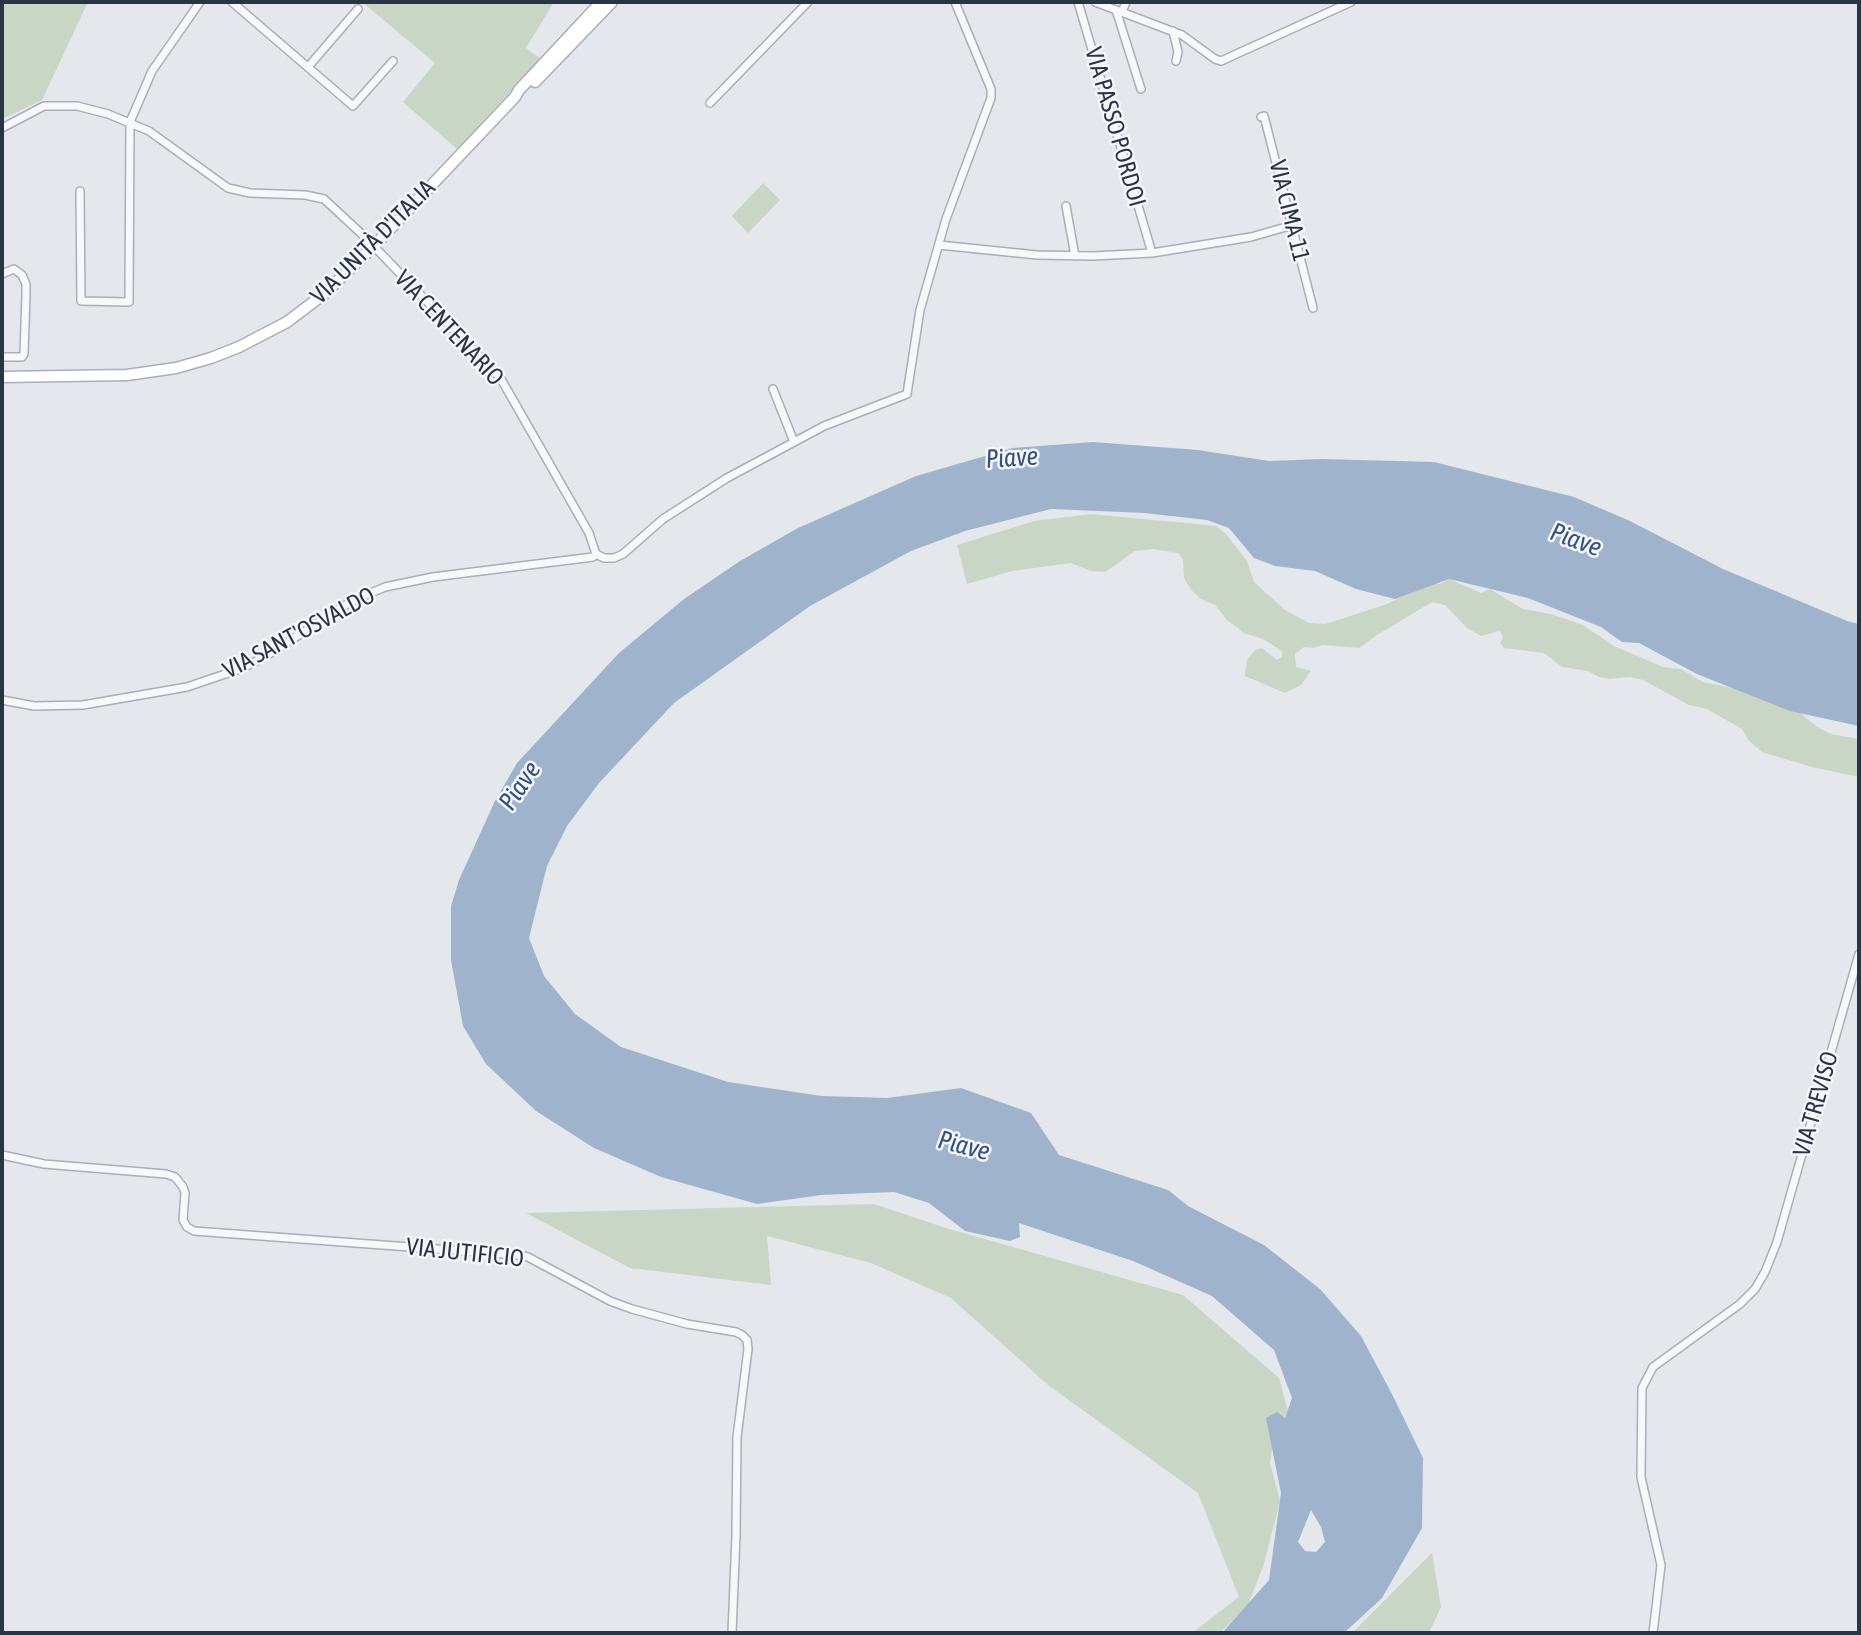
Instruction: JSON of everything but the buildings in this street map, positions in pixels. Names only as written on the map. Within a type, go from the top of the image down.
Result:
[{"type":"main road","name":"VIA UNITÀ D'ITALIA","points":[[2,377],[127,375],[176,368],[239,348],[287,322],[324,294],[373,247],[515,97],[532,84],[612,2]]},
{"type":"main road","name":"VIA UNITÀ D'ITALIA","points":[[515,97],[598,4]]},
{"type":"street","points":[[80,191],[80,302],[129,302],[130,122],[152,71],[200,2]]},
{"type":"street","points":[[232,2],[353,106],[393,61]]},
{"type":"street","points":[[710,103],[808,2]]},
{"type":"street","points":[[955,2],[991,89],[991,98],[939,245],[996,252],[1075,256],[1152,253],[1251,237],[1293,225]]},
{"type":"street","name":"VIA PASSO PORDOI","points":[[1078,2],[1152,253]]},
{"type":"street","points":[[1095,2],[1182,35],[1215,60],[1221,61],[1351,2]]},
{"type":"street","points":[[1119,11],[1126,2]]},
{"type":"street","points":[[308,67],[358,9]]},
{"type":"street","points":[[1119,11],[1141,89]]},
{"type":"street","points":[[1172,31],[1178,52],[1176,61]]},
{"type":"street","name":"VIA CENTENARIO","points":[[2,128],[38,108],[58,105],[91,109],[130,122],[164,140],[228,188],[250,193],[305,195],[324,199],[500,379],[600,556]]},
{"type":"street","name":"VIA CIMA 11","points":[[1261,117],[1264,116],[1313,308]]},
{"type":"street","points":[[1066,206],[1075,256]]},
{"type":"street","name":"VIA SANT'OSVALDO","points":[[2,700],[34,706],[83,705],[187,687],[243,668],[352,601],[385,587],[433,577],[623,554],[663,519],[727,478],[850,415],[907,394],[920,310],[939,245]]},
{"type":"street","points":[[2,274],[14,269],[22,275],[26,284],[24,354],[2,357]]},
{"type":"street","points":[[774,389],[794,442]]},
{"type":"street","name":"VIA TREVISO","points":[[1653,1633],[1661,1565],[1641,1477],[1642,1388],[1653,1367],[1740,1304],[1755,1289],[1777,1242],[1859,954]]},
{"type":"street","name":"VIA JUTIFICIO","points":[[2,1155],[44,1164],[175,1177],[185,1193],[183,1220],[187,1227],[194,1231],[528,1257],[610,1301],[687,1324],[742,1335],[747,1340],[748,1349],[737,1437],[732,1633]]},
{"type":"green space","points":[[2,2],[88,2],[42,100],[2,119]]},
{"type":"green space","points":[[362,2],[554,2],[526,48],[541,59],[457,149],[403,102],[435,63]]},
{"type":"green space","points":[[763,183],[780,200],[748,233],[732,216]]},
{"type":"green space","points":[[1091,514],[1216,526],[1247,561],[1254,582],[1285,610],[1309,623],[1325,624],[1338,620],[1387,604],[1426,584],[1440,584],[1449,579],[1481,593],[1490,589],[1523,609],[1551,614],[1583,625],[1614,646],[1663,667],[1681,669],[1703,682],[1737,689],[1763,700],[1790,704],[1817,727],[1831,734],[1859,739],[1859,777],[1762,752],[1749,741],[1742,729],[1707,709],[1689,705],[1643,680],[1630,677],[1599,677],[1588,671],[1562,667],[1544,653],[1504,648],[1500,643],[1503,637],[1500,631],[1481,636],[1467,628],[1445,605],[1432,602],[1359,648],[1323,645],[1304,647],[1295,654],[1296,667],[1311,671],[1301,685],[1285,693],[1245,676],[1247,660],[1255,650],[1262,648],[1277,660],[1282,657],[1282,651],[1263,639],[1244,633],[1226,619],[1215,605],[1201,599],[1191,590],[1184,578],[1183,559],[1178,553],[1153,549],[1135,551],[1105,572],[1091,571],[1071,563],[1012,571],[967,584],[957,545],[1034,521]]},
{"type":"green space","points":[[874,1204],[949,1229],[1183,1295],[1279,1378],[1288,1411],[1275,1430],[1270,1463],[1280,1501],[1264,1564],[1248,1605],[1220,1633],[1192,1633],[1239,1597],[1198,1493],[1048,1385],[951,1298],[871,1263],[767,1236],[771,1285],[630,1268],[526,1213]]},
{"type":"green space","points":[[1432,1553],[1441,1607],[1429,1633],[1352,1633]]},
{"type":"water","name":"Piave","points":[[1093,442],[1198,450],[1269,461],[1321,459],[1434,462],[1574,497],[1630,521],[1723,569],[1859,624],[1859,726],[1790,711],[1697,674],[1639,643],[1622,642],[1601,627],[1528,598],[1449,579],[1395,599],[1356,589],[1315,571],[1275,566],[1254,558],[1229,528],[1207,520],[1145,513],[1051,509],[965,531],[911,551],[810,606],[674,703],[599,783],[567,826],[547,866],[529,938],[544,976],[575,1014],[621,1047],[728,1082],[822,1096],[887,1098],[961,1088],[1031,1113],[1059,1155],[1168,1190],[1188,1206],[1264,1245],[1320,1289],[1361,1336],[1423,1458],[1422,1528],[1382,1598],[1344,1633],[1222,1633],[1269,1580],[1281,1493],[1266,1418],[1277,1412],[1285,1418],[1292,1398],[1274,1350],[1212,1296],[1133,1261],[1019,1223],[1020,1237],[1010,1241],[965,1231],[929,1203],[894,1192],[821,1195],[757,1204],[661,1177],[594,1148],[536,1111],[486,1064],[463,1026],[451,960],[451,906],[459,880],[494,803],[517,763],[619,653],[684,599],[740,561],[798,528],[916,476],[1013,448]],"holes":[[[1311,1510],[1321,1527],[1325,1542],[1316,1552],[1305,1551],[1298,1542]]]}]
